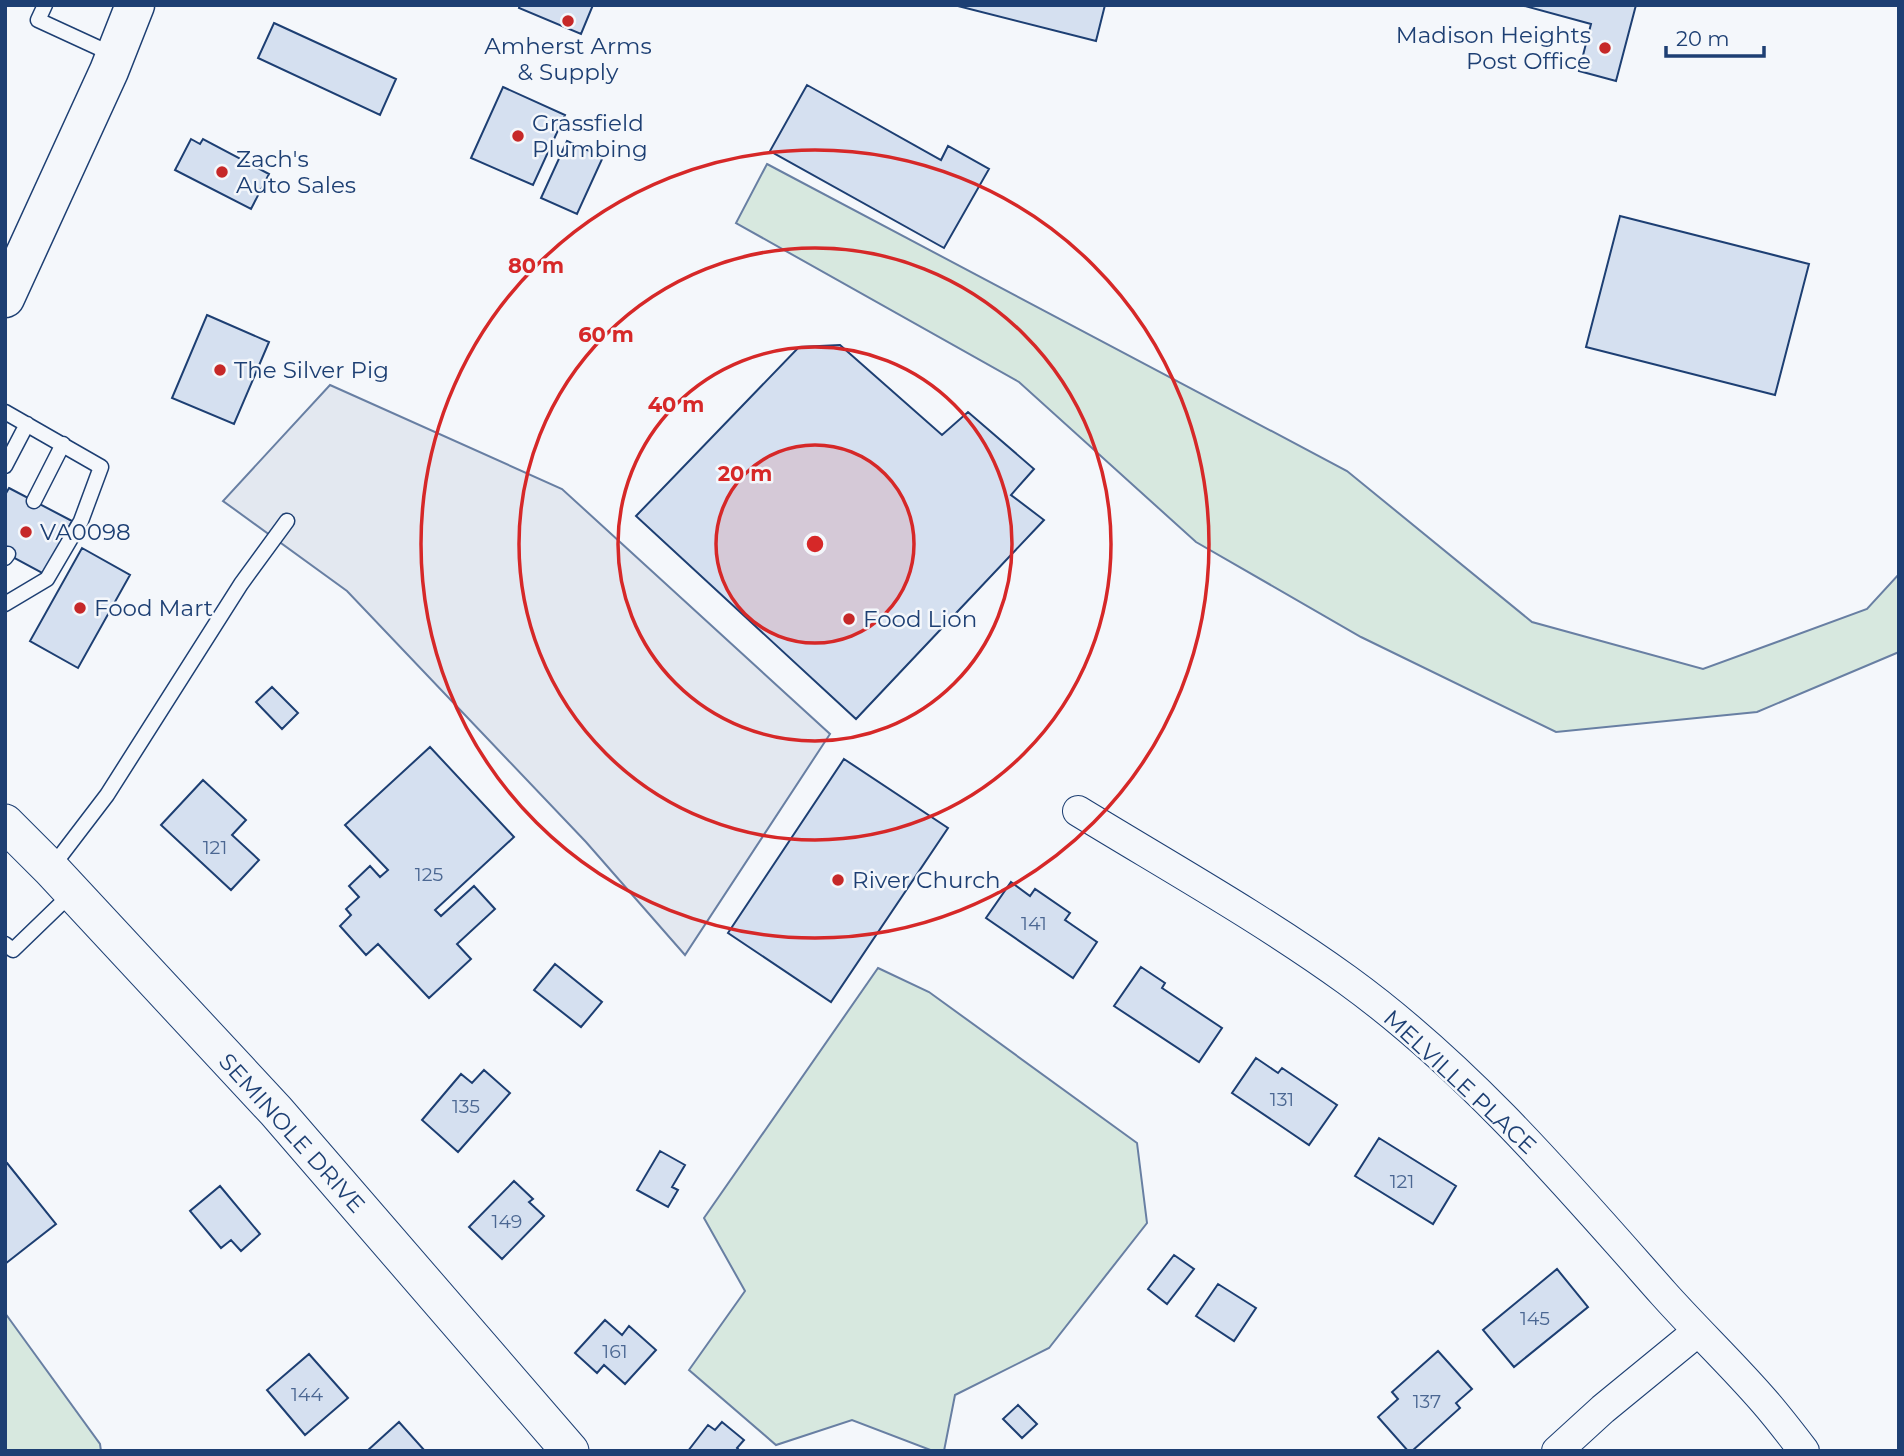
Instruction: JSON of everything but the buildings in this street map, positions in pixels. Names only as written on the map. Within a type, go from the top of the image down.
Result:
[{"type":"main road","points":[[5,298],[115,56],[135,5]]},
{"type":"street","name":"MELVILLE PLACE","points":[[1078,811],[1226,901],[1325,966],[1420,1038],[1481,1095],[1576,1194],[1697,1332],[1764,1401],[1804,1451]]},
{"type":"street","name":"SEMINOLE DRIVE","points":[[5,823],[62,880],[276,1111],[570,1451]]},
{"type":"street","points":[[1557,1451],[1603,1409],[1697,1332]]},
{"type":"lane","points":[[45,5],[38,20],[115,56]]},
{"type":"lane","points":[[5,412],[101,467],[81,521],[47,579],[6,602]]},
{"type":"lane","points":[[5,466],[27,424]]},
{"type":"lane","points":[[34,501],[62,444]]},
{"type":"lane","points":[[8,951],[62,880],[107,795],[242,584],[287,521]]},
{"type":"shaded area","points":[[767,164],[1347,471],[1532,622],[1703,669],[1867,609],[1899,574],[1899,652],[1757,712],[1556,732],[1361,637],[1196,542],[1019,382],[736,223]]},
{"type":"shaded area","points":[[330,385],[562,489],[830,734],[685,955],[586,842],[347,591],[223,501]]},
{"type":"shaded area","points":[[878,968],[929,992],[1137,1143],[1147,1223],[1049,1348],[955,1395],[944,1451],[933,1451],[852,1420],[776,1445],[689,1370],[745,1291],[704,1218]]},
{"type":"shaded area","points":[[5,1313],[100,1444],[101,1451],[5,1451]]},
{"type":"place","name":"Amherst Arms & Supply","points":[[568,21]]},
{"type":"place","name":"Madison Heights Post Office","points":[[1605,48]]},
{"type":"place","name":"Grassfield Plumbing","points":[[518,136]]},
{"type":"place","name":"Zach's Auto Sales","points":[[222,172]]},
{"type":"place","name":"The Silver Pig","points":[[220,370]]},
{"type":"place","name":"VA0098","points":[[26,532]]},
{"type":"place","name":"Food Mart","points":[[80,608]]},
{"type":"place","name":"Food Lion","points":[[849,619]]},
{"type":"place","name":"River Church","points":[[838,880]]}]
